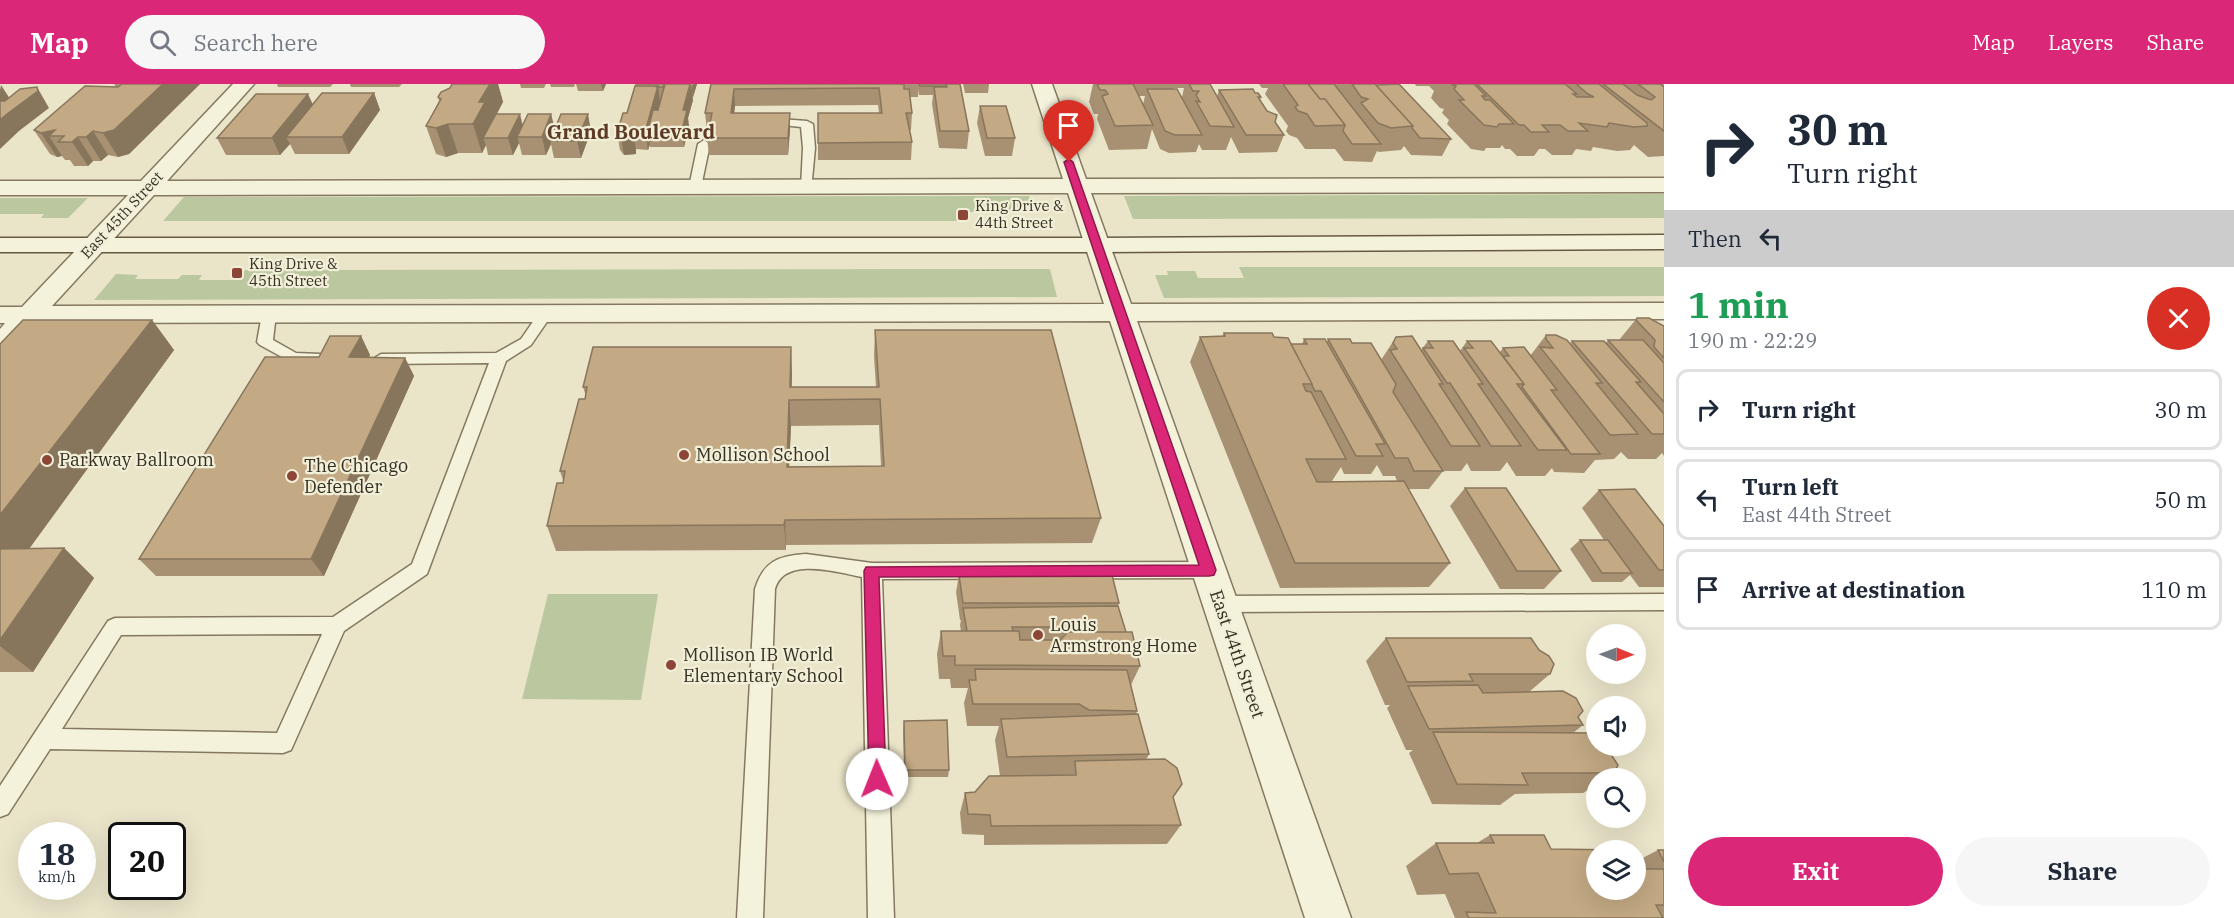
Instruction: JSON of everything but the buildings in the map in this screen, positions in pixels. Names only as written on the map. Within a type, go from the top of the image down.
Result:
[{"type":"street","name":"East 45th Street","points":[[0,346],[244,84]]},
{"type":"street","name":"East 44th Street","points":[[1042,84],[1328,918]]},
{"type":"street","points":[[0,188],[1664,185]]},
{"type":"street","points":[[0,244],[1097,245],[1664,242]]},
{"type":"street","points":[[0,315],[1664,311]]},
{"type":"lane","points":[[749,121],[794,121],[807,124],[807,187]]},
{"type":"lane","points":[[695,187],[704,144]]},
{"type":"lane","points":[[269,314],[265,342],[293,358],[327,358]]},
{"type":"lane","points":[[368,359],[499,358],[526,342],[546,314]]},
{"type":"lane","points":[[44,739],[283,743],[336,625],[420,569],[499,358]]},
{"type":"lane","points":[[750,918],[765,588],[770,573],[782,564],[828,562],[872,571],[1209,570]]},
{"type":"lane","points":[[872,571],[881,918]]},
{"type":"lane","points":[[1220,604],[1664,602]]},
{"type":"lane","points":[[0,806],[115,627],[336,625]]},
{"type":"green space","points":[[1664,194],[1664,218],[1133,219],[1124,196]]},
{"type":"green space","points":[[1029,196],[1034,212],[957,212],[958,221],[163,221],[184,197]]},
{"type":"green space","points":[[0,198],[88,198],[68,218],[41,218],[44,214],[0,214]]},
{"type":"green space","points":[[1239,267],[1664,267],[1664,296],[1164,298],[1155,275],[1168,275],[1167,271],[1195,271],[1198,278],[1244,278]]},
{"type":"green space","points":[[1050,269],[1057,297],[94,300],[116,274],[138,275],[135,279],[178,279],[182,275],[202,275],[199,280],[238,280],[245,270]]},
{"type":"green space","points":[[548,594],[658,594],[641,700],[522,699]]},
{"type":"place","name":"King Drive & 44th Street","points":[[963,215]]},
{"type":"place","name":"King Drive & 45th Street","points":[[237,273]]},
{"type":"place","name":"Mollison School","points":[[684,455]]},
{"type":"place","name":"Parkway Ballroom","points":[[47,460]]},
{"type":"place","name":"The Chicago Defender","points":[[292,476]]},
{"type":"place","name":"Louis Armstrong Home","points":[[1038,635]]},
{"type":"place","name":"Mollison IB World Elementary School","points":[[671,665]]},
{"type":"district","name":"Grand Boulevard","points":[[631,132]]},
{"type":"route","points":[[877,779],[872,571],[1209,570],[1069,162]]}]
